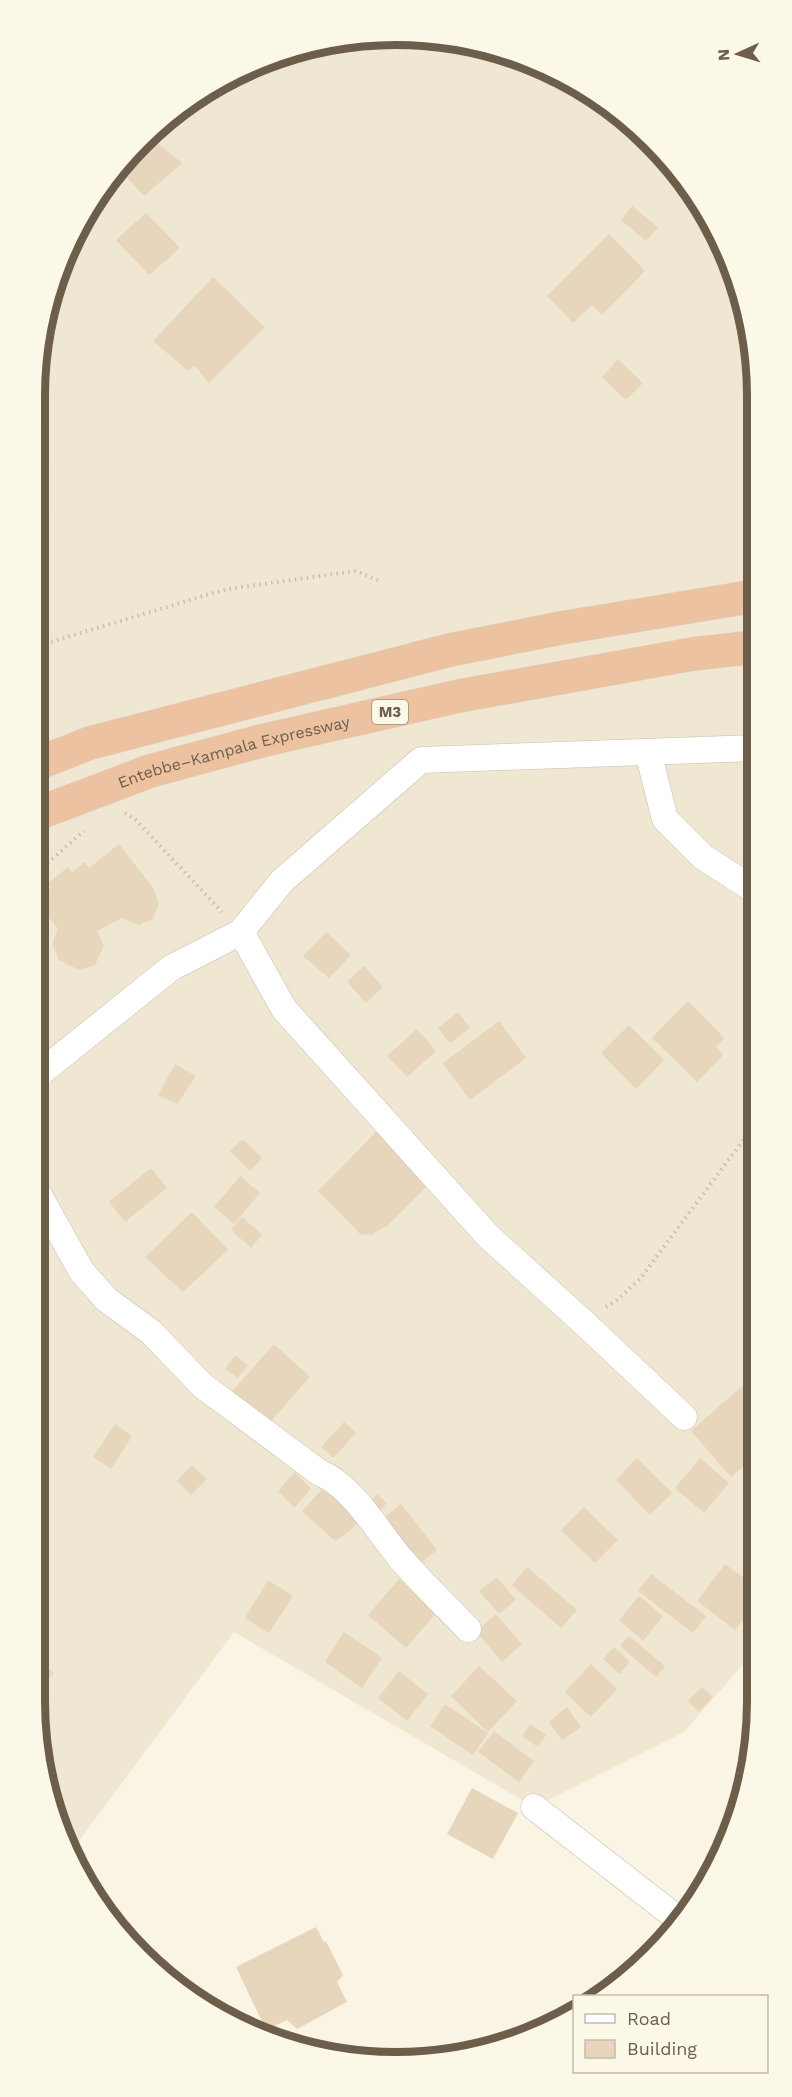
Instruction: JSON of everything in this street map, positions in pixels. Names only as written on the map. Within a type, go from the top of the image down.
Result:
[{"type":"highway","points":[[45,761],[90,743],[450,650],[561,628],[747,597]]},
{"type":"highway","name":"Entebbe–Kampala Expressway","points":[[45,811],[150,771],[265,740],[459,696],[693,654],[747,648]]},
{"type":"street","points":[[45,1069],[171,968],[241,932],[282,881],[421,760],[747,747]]},
{"type":"street","points":[[648,752],[664,819],[703,857],[747,885]]},
{"type":"street","points":[[241,932],[284,1009],[488,1236],[684,1417]]},
{"type":"street","points":[[45,1206],[81,1272],[107,1300],[152,1332],[202,1386],[320,1473],[330,1477],[372,1519],[401,1558],[468,1629]]},
{"type":"street","points":[[534,1807],[674,1915]]},
{"type":"path","points":[[45,644],[227,589],[356,571],[380,581]]},
{"type":"path","points":[[122,811],[136,820],[241,932]]},
{"type":"path","points":[[45,865],[93,824]]},
{"type":"path","points":[[583,1322],[616,1301],[640,1279],[747,1135]]},
{"type":"shaded area","points":[[373,46],[442,48],[487,57],[551,81],[591,104],[627,132],[660,165],[700,220],[728,283],[740,328],[747,396],[747,1660],[684,1732],[534,1807],[234,1632],[76,1845],[64,1814],[52,1769],[45,1701],[45,396],[48,350],[64,283],[92,220],[132,165],[182,118],[241,81],[305,57]]},
{"type":"building","points":[[155,141],[182,163],[144,196],[124,175]]},
{"type":"building","points":[[632,206],[658,227],[646,241],[621,220]]},
{"type":"building","points":[[146,213],[180,248],[149,275],[116,240]]},
{"type":"building","points":[[609,234],[645,271],[602,315],[592,305],[573,323],[547,296]]},
{"type":"building","points":[[213,277],[265,327],[209,383],[195,366],[188,371],[153,341]]},
{"type":"building","points":[[618,359],[643,383],[626,400],[602,377]]},
{"type":"building","points":[[119,844],[153,888],[159,903],[153,919],[139,925],[122,918],[97,931],[104,945],[95,965],[79,970],[59,960],[52,944],[58,929],[45,912],[45,893],[51,888],[48,883],[68,867],[72,872],[85,862],[89,868]]},
{"type":"building","points":[[326,932],[351,955],[329,978],[303,956]]},
{"type":"building","points":[[364,966],[383,987],[366,1003],[347,982]]},
{"type":"building","points":[[688,1001],[724,1038],[716,1047],[723,1055],[697,1082],[652,1038]]},
{"type":"building","points":[[458,1012],[470,1028],[450,1043],[438,1028]]},
{"type":"building","points":[[499,1021],[526,1058],[470,1100],[443,1063]]},
{"type":"building","points":[[629,1025],[664,1060],[636,1089],[601,1053]]},
{"type":"building","points":[[417,1029],[436,1051],[407,1077],[387,1056]]},
{"type":"building","points":[[175,1064],[196,1076],[177,1104],[158,1095]]},
{"type":"building","points":[[378,1130],[431,1182],[388,1225],[371,1235],[360,1234],[318,1191]]},
{"type":"building","points":[[243,1139],[262,1158],[250,1171],[230,1151]]},
{"type":"building","points":[[151,1168],[167,1188],[125,1222],[109,1202]]},
{"type":"building","points":[[240,1176],[260,1193],[234,1224],[214,1207]]},
{"type":"building","points":[[192,1212],[228,1250],[183,1292],[145,1257]]},
{"type":"building","points":[[242,1217],[262,1235],[251,1248],[231,1230]]},
{"type":"building","points":[[274,1344],[310,1377],[264,1429],[228,1396]]},
{"type":"building","points":[[235,1355],[248,1365],[238,1378],[225,1369]]},
{"type":"building","points":[[747,1382],[747,1463],[731,1477],[691,1431]]},
{"type":"building","points":[[344,1422],[356,1433],[333,1458],[321,1447]]},
{"type":"building","points":[[115,1424],[132,1436],[111,1469],[93,1457]]},
{"type":"building","points":[[637,1458],[672,1493],[650,1515],[616,1480]]},
{"type":"building","points":[[700,1458],[729,1483],[704,1513],[675,1488]]},
{"type":"building","points":[[192,1465],[207,1479],[191,1495],[177,1481]]},
{"type":"building","points":[[295,1472],[311,1489],[294,1508],[278,1491]]},
{"type":"building","points":[[329,1482],[364,1516],[349,1532],[335,1541],[302,1511]]},
{"type":"building","points":[[377,1494],[387,1503],[378,1513],[369,1504]]},
{"type":"building","points":[[401,1504],[437,1550],[414,1568],[379,1522]]},
{"type":"building","points":[[584,1507],[618,1540],[595,1563],[561,1530]]},
{"type":"building","points":[[725,1564],[747,1580],[747,1614],[735,1630],[697,1601]]},
{"type":"building","points":[[527,1567],[577,1610],[561,1628],[512,1585]]},
{"type":"building","points":[[651,1574],[706,1616],[693,1633],[638,1591]]},
{"type":"building","points":[[497,1577],[516,1600],[499,1614],[479,1591]]},
{"type":"building","points":[[399,1579],[437,1612],[406,1648],[368,1615]]},
{"type":"building","points":[[268,1580],[293,1596],[269,1633],[245,1618]]},
{"type":"building","points":[[639,1596],[663,1616],[643,1641],[619,1620]]},
{"type":"building","points":[[496,1614],[522,1644],[502,1662],[476,1631]]},
{"type":"building","points":[[344,1632],[382,1658],[362,1688],[325,1662]]},
{"type":"building","points":[[629,1636],[665,1666],[656,1677],[620,1646]]},
{"type":"building","points":[[614,1647],[630,1662],[619,1674],[603,1659]]},
{"type":"building","points":[[591,1664],[617,1689],[591,1717],[565,1692]]},
{"type":"building","points":[[45,1666],[54,1673],[45,1684]]},
{"type":"building","points":[[479,1666],[517,1701],[488,1732],[451,1696]]},
{"type":"building","points":[[399,1671],[428,1694],[407,1721],[378,1698]]},
{"type":"building","points":[[702,1687],[713,1697],[699,1712],[688,1701]]},
{"type":"building","points":[[445,1704],[488,1733],[473,1755],[430,1726]]},
{"type":"building","points":[[567,1707],[581,1727],[562,1740],[549,1722]]},
{"type":"building","points":[[530,1724],[546,1735],[538,1747],[522,1736]]},
{"type":"building","points":[[494,1731],[534,1761],[519,1782],[478,1752]]},
{"type":"building","points":[[472,1788],[518,1813],[493,1859],[447,1834]]},
{"type":"building","points":[[316,1927],[324,1942],[326,1941],[343,1975],[337,1982],[347,2002],[297,2029],[287,2020],[270,2028],[264,2026],[236,1967]]}]
